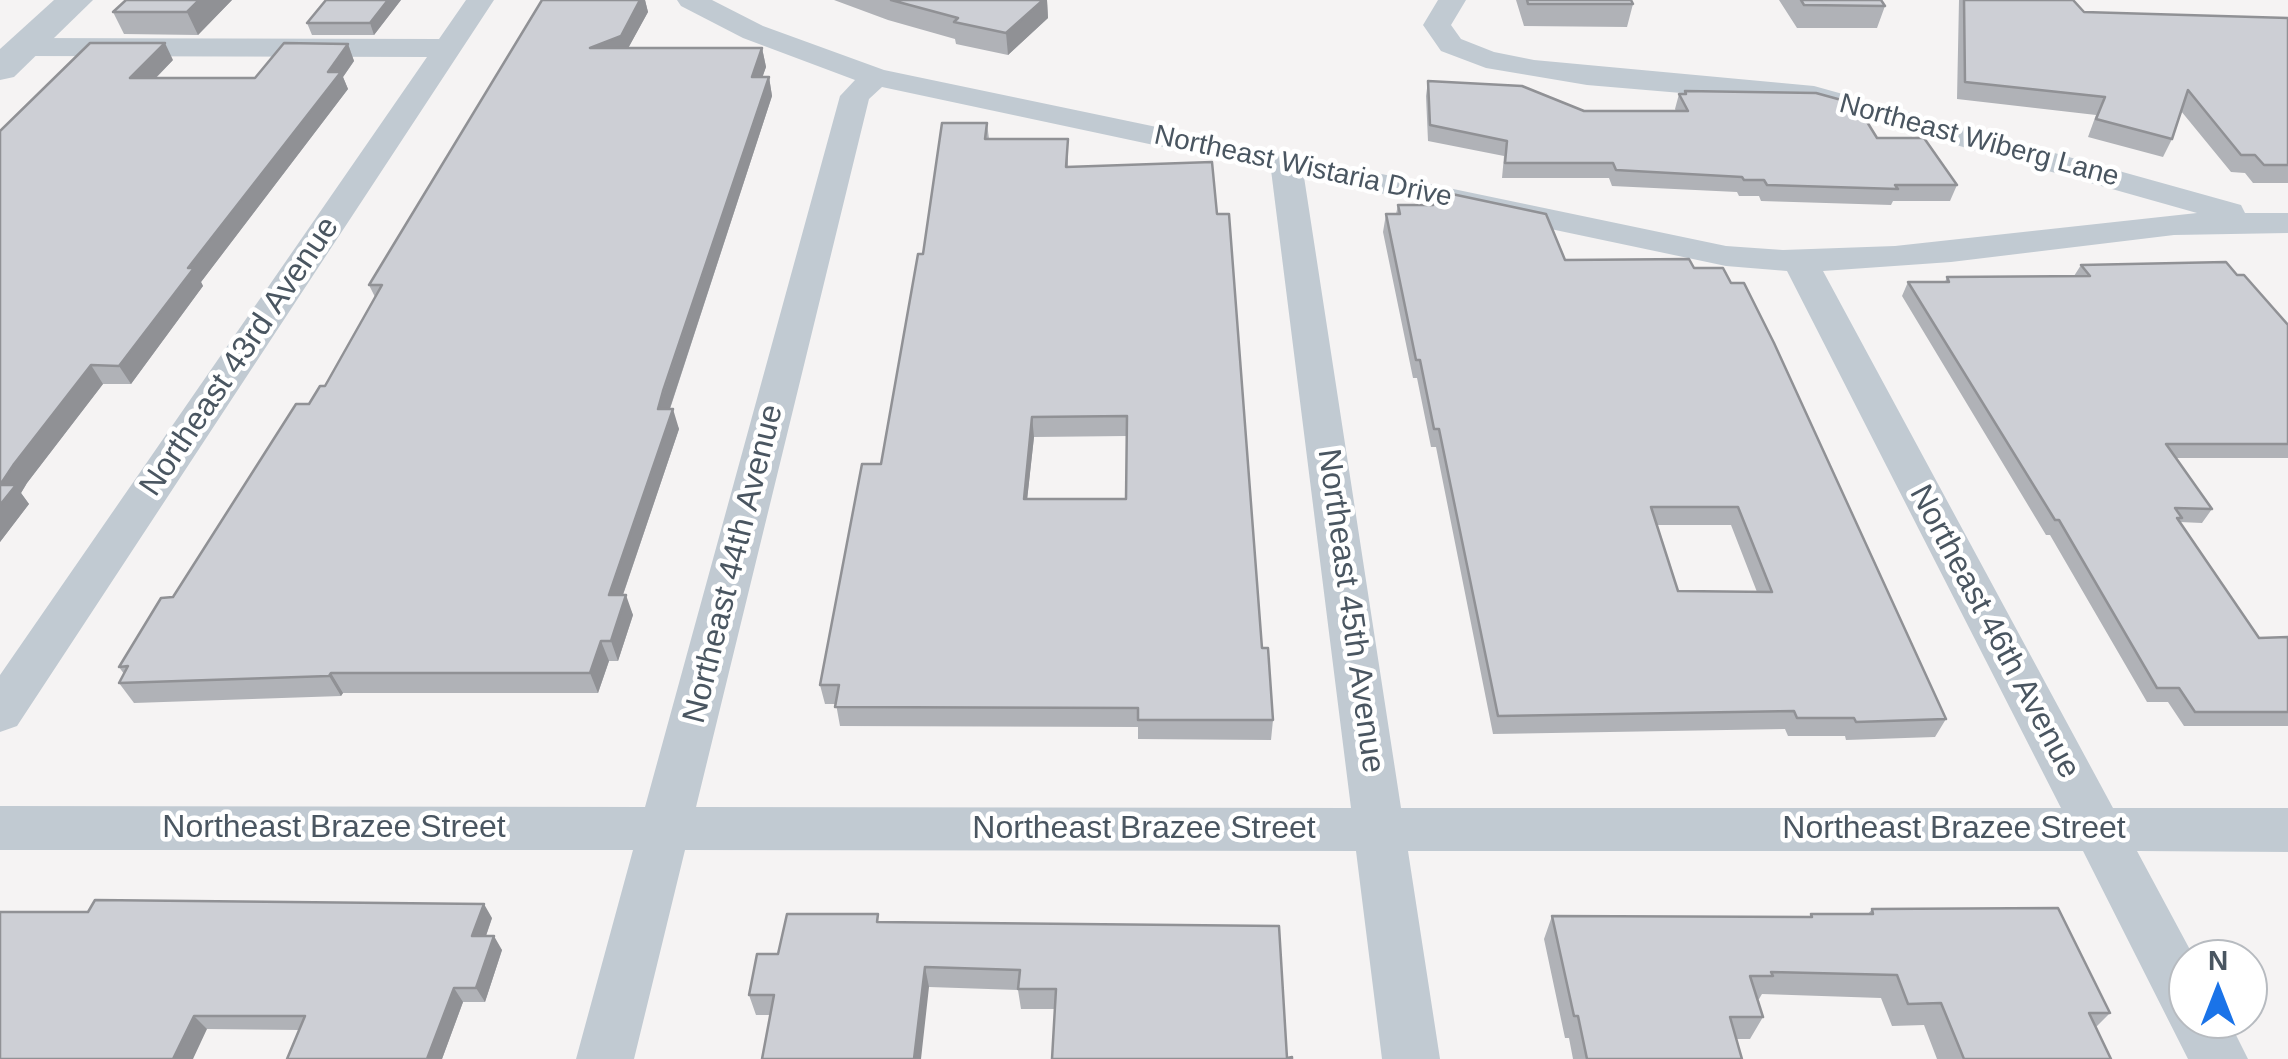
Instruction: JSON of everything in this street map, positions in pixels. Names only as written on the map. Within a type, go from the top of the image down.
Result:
[{"type":"street","points":[[8,54],[75,0]]},
{"type":"street","name":"Northeast 43rd Avenue","points":[[0,713],[480,0]]},
{"type":"street","name":"Northeast Wistaria Drive","points":[[691,0],[753,32],[876,78],[1726,256],[1801,263],[1914,258],[2178,224],[2275,223]]},
{"type":"street","name":"Northeast Wiberg Lane","points":[[1452,0],[1441,10],[1437,22],[1441,32],[1452,45],[1488,62],[1535,70],[1760,87],[1814,96],[2275,223]]},
{"type":"street","points":[[8,54],[448,48]]},
{"type":"street","name":"Northeast 44th Avenue","points":[[605,1059],[856,96],[876,78]]},
{"type":"street","name":"Northeast 45th Avenue","points":[[1286,162],[1411,1059]]},
{"type":"street","points":[[2275,223],[2288,250]]},
{"type":"street","name":"Northeast 46th Avenue","points":[[1801,263],[2168,963]]},
{"type":"street","name":"Northeast Brazee Street","points":[[0,828],[2288,830]]},
{"type":"building","points":[[126,0],[199,0],[187,12],[113,12]]},
{"type":"building","points":[[326,0],[388,0],[370,23],[307,23]]},
{"type":"building","points":[[542,0],[640,0],[621,36],[590,48],[762,48],[752,77],[769,77],[663,391],[658,409],[673,409],[609,595],[626,595],[611,641],[601,641],[590,673],[331,673],[119,683],[128,666],[119,667],[161,598],[173,597],[296,404],[309,404],[320,386],[325,386],[382,285],[369,285]]},
{"type":"building","points":[[891,0],[1043,0],[1006,33],[954,22],[958,18]]},
{"type":"building","points":[[1527,0],[1631,0],[1633,4],[1528,4]]},
{"type":"building","points":[[1801,0],[1881,0],[1885,6],[1804,5]]},
{"type":"building","points":[[1964,0],[2073,0],[2084,12],[2288,18],[2288,165],[2264,165],[2255,155],[2241,155],[2188,90],[2172,139],[2096,119],[2105,97],[1965,82]]},
{"type":"building","points":[[90,43],[165,43],[130,78],[255,78],[284,43],[348,44],[328,72],[341,72],[188,268],[194,268],[119,366],[91,365],[0,485],[0,131]]},
{"type":"building","points":[[1428,81],[1522,86],[1584,111],[1688,111],[1679,94],[1686,94],[1685,91],[1816,93],[1856,104],[1877,138],[1924,138],[1957,185],[1895,185],[1898,189],[1767,185],[1764,180],[1742,177],[1616,170],[1613,163],[1505,163],[1507,141],[1430,125]]},
{"type":"building","points":[[942,123],[987,123],[985,139],[1068,139],[1066,167],[1212,162],[1217,214],[1229,214],[1262,648],[1268,648],[1273,720],[1138,720],[1138,708],[835,707],[839,685],[820,685],[862,464],[881,464],[918,254],[923,254]],"holes":[[[1127,416],[1126,499],[1024,499],[1032,417]]]},
{"type":"building","points":[[1433,190],[1546,214],[1565,260],[1689,259],[1694,268],[1723,268],[1731,283],[1744,283],[1946,719],[1856,722],[1854,718],[1797,718],[1794,711],[1498,716],[1439,429],[1434,429],[1420,360],[1416,360],[1386,214],[1400,214],[1398,205],[1433,205]],"holes":[[[1651,507],[1738,507],[1772,592],[1678,591]]]},
{"type":"building","points":[[2226,262],[2237,275],[2244,275],[2288,325],[2288,444],[2166,444],[2212,509],[2175,508],[2182,518],[2177,518],[2259,638],[2288,637],[2288,712],[2195,712],[2179,688],[2157,688],[2059,520],[2055,520],[1908,282],[1949,282],[1947,277],[2090,276],[2081,265]]},
{"type":"building","points":[[0,485],[16,485],[0,505]]},
{"type":"building","points":[[95,900],[484,904],[472,936],[494,936],[476,988],[454,988],[427,1059],[287,1059],[305,1016],[194,1016],[173,1059],[0,1059],[0,912],[88,912]]},
{"type":"building","points":[[2058,908],[2110,1013],[2089,1013],[2111,1059],[1964,1059],[1941,1003],[1908,1004],[1897,975],[1771,972],[1773,976],[1750,976],[1763,1017],[1730,1017],[1742,1059],[1587,1059],[1552,916],[1812,917],[1811,914],[1873,914],[1872,909]]},
{"type":"building","points":[[787,914],[878,914],[877,922],[1279,926],[1287,1058],[1292,1059],[1052,1059],[1056,989],[1018,989],[1020,970],[925,967],[914,1059],[762,1059],[774,995],[749,995],[757,954],[778,954]]}]
